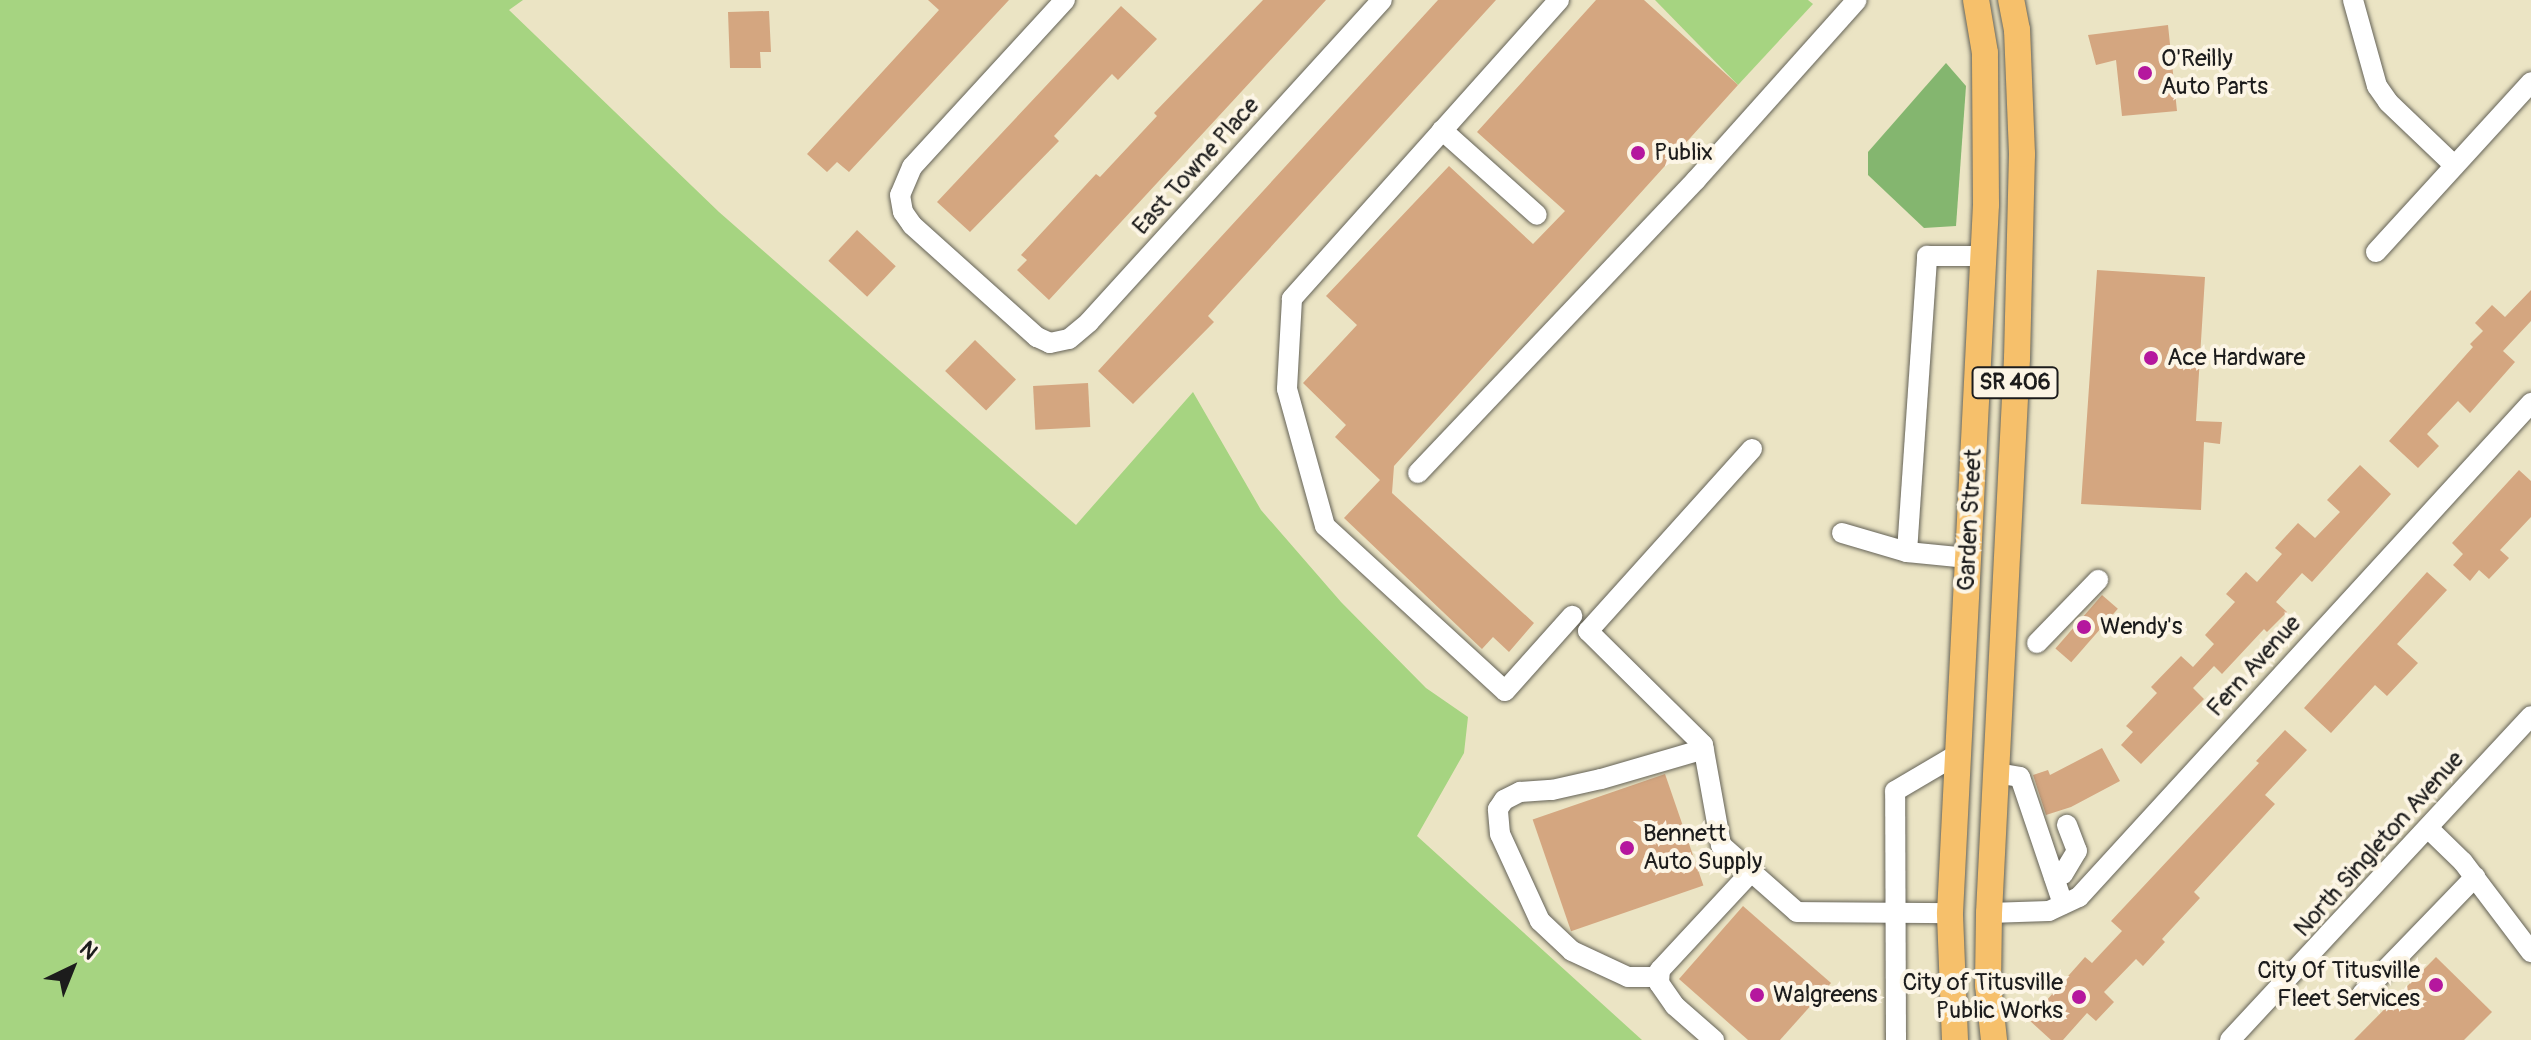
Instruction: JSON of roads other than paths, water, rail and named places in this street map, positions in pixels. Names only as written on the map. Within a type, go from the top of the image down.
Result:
[{"type":"main road","name":"Garden Street","points":[[1955,1040],[1951,1015],[1950,913],[1984,256],[1985,53],[1976,0]]},
{"type":"main road","name":"Garden Street","points":[[1994,1040],[1988,985],[1989,913],[2007,563],[2022,154],[2017,30],[2011,0]]},
{"type":"main road","points":[[1972,466],[1980,532],[1989,551],[2007,563]]},
{"type":"main road","points":[[1968,558],[1980,570],[1991,597],[2002,658]]},
{"type":"street","name":"East Towne Place","points":[[1065,0],[912,167],[900,195],[903,212],[912,225],[1037,337],[1050,343],[1069,339],[1089,322],[1382,0]]},
{"type":"street","points":[[1559,0],[1292,299],[1287,389],[1325,526],[1505,691],[1572,616]]},
{"type":"street","points":[[1418,473],[1696,180],[1857,0]]},
{"type":"street","points":[[2353,0],[2377,86],[2388,102],[2454,165]]},
{"type":"street","points":[[2376,252],[2531,82]]},
{"type":"street","points":[[1442,130],[1537,215]]},
{"type":"street","points":[[1907,552],[1927,256],[1984,256]]},
{"type":"street","name":"Fern Avenue","points":[[1989,913],[2049,911],[2079,897],[2531,403]]},
{"type":"street","points":[[1752,449],[1588,631],[1660,699],[1704,749],[1721,845],[1797,912],[1950,913]]},
{"type":"street","points":[[1842,533],[1907,552],[1968,558]]},
{"type":"street","points":[[2037,643],[2098,580]]},
{"type":"street","name":"North Singleton Avenue","points":[[2234,1039],[2531,716]]},
{"type":"street","points":[[1659,977],[1628,977],[1572,951],[1540,921],[1500,834],[1498,809],[1504,800],[1520,792],[1552,790],[1589,782],[1704,749]]},
{"type":"street","points":[[1896,1040],[1895,791],[1958,754]]},
{"type":"street","points":[[1996,773],[2020,777],[2063,904]]},
{"type":"street","points":[[2054,877],[2063,874],[2077,851],[2067,825]]},
{"type":"street","points":[[2428,828],[2475,877],[2531,952]]},
{"type":"street","points":[[1714,1040],[1675,1006],[1659,983],[1660,970],[1752,871]]},
{"type":"street","points":[[2362,994],[2475,877]]},
{"type":"place","name":"O'Reilly Auto Parts","points":[[2145,73]]},
{"type":"place","name":"Publix","points":[[1638,153]]},
{"type":"place","name":"Ace Hardware","points":[[2151,358]]},
{"type":"place","name":"Wendy's","points":[[2084,627]]},
{"type":"place","name":"Bennett Auto Supply","points":[[1627,848]]},
{"type":"place","name":"City Of Titusville Fleet Services","points":[[2436,985]]},
{"type":"place","name":"Walgreens","points":[[1757,995]]},
{"type":"place","name":"City of Titusville Public Works","points":[[2079,997]]}]
